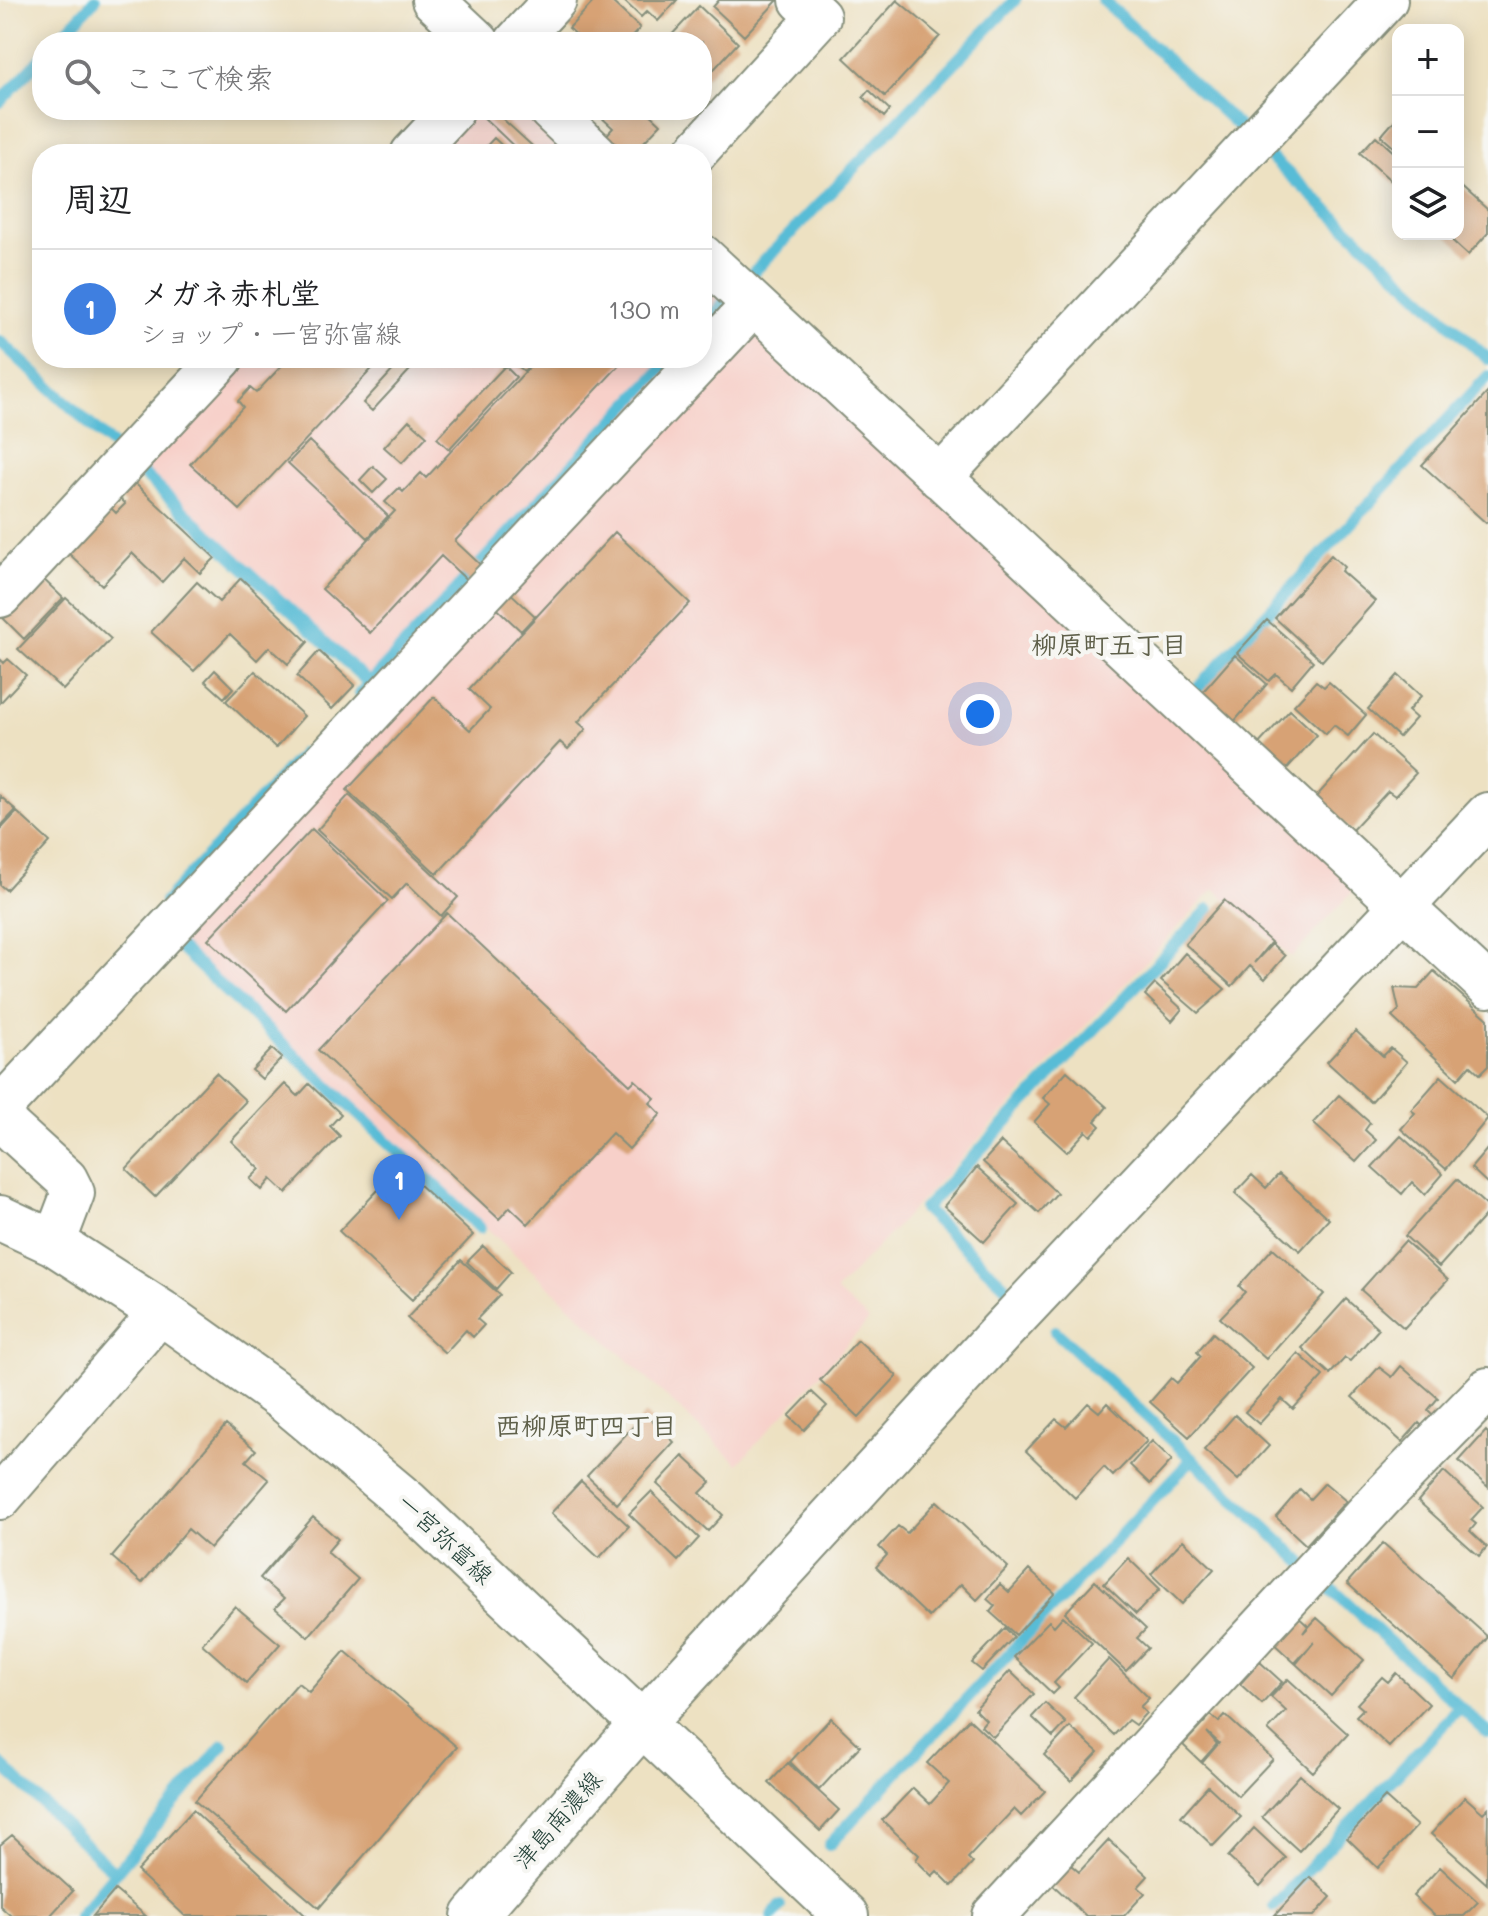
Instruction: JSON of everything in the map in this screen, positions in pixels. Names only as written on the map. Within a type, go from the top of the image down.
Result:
[{"type":"main road","name":"津島南濃線","points":[[474,1916],[641,1725],[1001,1332],[1488,815]]},
{"type":"main road","name":"一宮弥富線","points":[[0,1218],[54,1243],[161,1312],[286,1401],[408,1503],[846,1916]]},
{"type":"street","points":[[433,0],[467,32]]},
{"type":"street","points":[[525,32],[555,0]]},
{"type":"street","points":[[703,144],[819,17],[801,0]]},
{"type":"street","points":[[940,478],[1386,0]]},
{"type":"street","points":[[421,144],[444,120]]},
{"type":"street","points":[[560,120],[586,144]]},
{"type":"street","points":[[712,266],[1488,986]]},
{"type":"street","points":[[712,349],[753,305]]},
{"type":"street","points":[[0,596],[213,368]]},
{"type":"street","points":[[0,1108],[694,368]]},
{"type":"street","points":[[0,1119],[66,1179],[73,1193],[54,1243]]},
{"type":"street","points":[[0,1498],[161,1312]]},
{"type":"street","points":[[994,1916],[1382,1497],[1488,1389]]},
{"type":"shaded area","points":[[454,120],[535,120],[560,144],[432,144]]},
{"type":"shaded area","points":[[712,285],[1351,880],[1352,892],[1292,957],[1214,889],[836,1291],[869,1320],[738,1464],[180,940],[399,705],[135,459],[221,368],[712,368]]},
{"type":"building","points":[[595,0],[610,0],[640,28],[636,32],[573,32],[569,28]]},
{"type":"building","points":[[623,0],[677,0],[658,21],[647,11],[641,17]]},
{"type":"building","points":[[719,0],[778,0],[744,36],[713,7]]},
{"type":"building","points":[[897,0],[940,36],[885,96],[844,58]]},
{"type":"building","points":[[699,6],[738,43],[712,71],[712,32],[674,32]]},
{"type":"building","points":[[869,90],[890,110],[884,117],[863,97]]},
{"type":"building","points":[[486,120],[504,120],[530,144],[512,144]]},
{"type":"building","points":[[604,120],[657,120],[661,124],[642,144],[608,144],[603,139],[613,128]]},
{"type":"building","points":[[1392,123],[1392,146],[1381,136]]},
{"type":"building","points":[[1376,136],[1392,151],[1392,182],[1360,153]]},
{"type":"building","points":[[1464,188],[1488,210],[1488,233],[1468,255],[1452,240],[1464,240]]},
{"type":"building","points":[[280,368],[373,368],[240,510],[190,464],[243,407],[238,401],[250,388],[256,393]]},
{"type":"building","points":[[395,368],[412,368],[372,411],[363,403]]},
{"type":"building","points":[[503,368],[516,377],[449,449],[437,438]]},
{"type":"building","points":[[529,368],[617,368],[455,541],[535,616],[521,631],[441,556],[370,633],[322,589],[395,511],[385,502],[399,488],[403,492],[421,473],[426,478]]},
{"type":"building","points":[[1488,392],[1488,521],[1486,523],[1422,465]]},
{"type":"building","points":[[409,420],[427,436],[402,463],[384,447]]},
{"type":"building","points":[[309,441],[388,516],[368,538],[288,463]]},
{"type":"building","points":[[373,466],[387,479],[373,493],[360,480]]},
{"type":"building","points":[[126,475],[215,558],[200,573],[184,558],[162,582],[132,553],[102,585],[64,549],[106,503],[116,513],[125,504],[111,491]]},
{"type":"building","points":[[615,532],[690,603],[578,722],[586,729],[568,749],[560,742],[437,874],[347,790],[434,697],[470,730],[490,709],[469,689]]},
{"type":"building","points":[[1331,555],[1344,567],[1341,571],[1375,601],[1322,661],[1275,618]]},
{"type":"building","points":[[38,574],[63,598],[24,639],[0,615]]},
{"type":"building","points":[[241,578],[308,642],[288,664],[269,647],[257,660],[230,634],[194,671],[151,632],[197,582],[219,602]]},
{"type":"building","points":[[66,598],[111,639],[63,690],[18,649]]},
{"type":"building","points":[[1267,620],[1313,661],[1291,687],[1276,674],[1269,681],[1237,653]]},
{"type":"building","points":[[319,651],[355,685],[332,709],[297,676]]},
{"type":"building","points":[[1235,655],[1267,684],[1232,724],[1200,695]]},
{"type":"building","points":[[0,659],[4,663],[8,659],[26,675],[0,703]]},
{"type":"building","points":[[215,670],[233,688],[224,698],[205,681]]},
{"type":"building","points":[[255,671],[304,716],[276,748],[226,701]]},
{"type":"building","points":[[1398,675],[1421,696],[1408,711],[1416,718],[1399,737],[1368,709]]},
{"type":"building","points":[[1316,681],[1324,687],[1329,682],[1366,715],[1348,736],[1334,725],[1326,734],[1294,705]]},
{"type":"building","points":[[1290,710],[1317,735],[1284,772],[1256,747]]},
{"type":"building","points":[[1373,734],[1416,773],[1395,796],[1388,791],[1351,831],[1315,798]]},
{"type":"building","points":[[349,795],[458,897],[441,916],[407,883],[392,899],[317,830]]},
{"type":"building","points":[[0,796],[16,810],[0,827]]},
{"type":"building","points":[[17,812],[50,842],[6,890],[0,885],[0,830]]},
{"type":"building","points":[[312,829],[388,901],[286,1011],[208,939]]},
{"type":"building","points":[[1224,900],[1271,942],[1254,963],[1272,944],[1285,956],[1265,979],[1250,966],[1232,986],[1185,944]]},
{"type":"building","points":[[447,913],[630,1085],[635,1080],[655,1098],[650,1103],[661,1114],[629,1149],[612,1133],[528,1224],[510,1207],[499,1219],[318,1050]]},
{"type":"building","points":[[1185,953],[1225,989],[1198,1013],[1161,981]]},
{"type":"building","points":[[1434,971],[1488,1019],[1488,1066],[1480,1074],[1470,1065],[1458,1079],[1392,1017],[1399,1010],[1394,988],[1418,989]]},
{"type":"building","points":[[1155,984],[1182,1009],[1172,1021],[1145,995]]},
{"type":"building","points":[[1356,1031],[1383,1056],[1391,1048],[1407,1062],[1371,1102],[1327,1062]]},
{"type":"building","points":[[272,1049],[282,1058],[262,1079],[252,1070]]},
{"type":"building","points":[[1067,1071],[1107,1107],[1095,1121],[1100,1126],[1091,1136],[1086,1131],[1067,1152],[1034,1122],[1050,1104],[1043,1098]]},
{"type":"building","points":[[216,1073],[246,1101],[155,1197],[126,1169]]},
{"type":"building","points":[[1441,1076],[1488,1118],[1446,1169],[1401,1129],[1415,1113],[1411,1110]]},
{"type":"building","points":[[285,1084],[298,1096],[309,1084],[341,1114],[330,1126],[340,1136],[286,1193],[271,1179],[262,1190],[250,1179],[260,1169],[231,1141]]},
{"type":"building","points":[[1339,1095],[1370,1123],[1365,1130],[1376,1140],[1356,1162],[1313,1123]]},
{"type":"building","points":[[1401,1136],[1443,1174],[1425,1195],[1412,1182],[1402,1194],[1372,1167]]},
{"type":"building","points":[[1001,1142],[1057,1193],[1039,1213],[983,1162]]},
{"type":"building","points":[[1488,1148],[1488,1184],[1471,1168]]},
{"type":"building","points":[[400,1167],[473,1235],[412,1300],[339,1231]]},
{"type":"building","points":[[977,1167],[1018,1204],[984,1242],[944,1206]]},
{"type":"building","points":[[1279,1174],[1329,1219],[1300,1251],[1235,1193],[1252,1175],[1266,1188]]},
{"type":"building","points":[[1457,1179],[1488,1207],[1488,1212],[1439,1267],[1405,1236]]},
{"type":"building","points":[[1405,1241],[1448,1280],[1404,1328],[1361,1290]]},
{"type":"building","points":[[483,1246],[511,1272],[496,1289],[467,1262]]},
{"type":"building","points":[[1273,1248],[1324,1294],[1266,1359],[1220,1318],[1245,1292],[1239,1286]]},
{"type":"building","points":[[461,1260],[500,1295],[477,1319],[484,1325],[473,1337],[466,1330],[445,1353],[407,1318]]},
{"type":"building","points":[[1346,1299],[1379,1329],[1350,1361],[1345,1358],[1330,1374],[1302,1348]]},
{"type":"building","points":[[1213,1333],[1252,1368],[1189,1437],[1150,1402],[1171,1378],[1177,1383],[1201,1356],[1197,1352]]},
{"type":"building","points":[[858,1340],[897,1376],[859,1417],[820,1380]]},
{"type":"building","points":[[1298,1353],[1323,1376],[1293,1409],[1282,1399],[1259,1424],[1245,1412]]},
{"type":"building","points":[[1401,1366],[1438,1398],[1428,1410],[1435,1417],[1425,1429],[1419,1423],[1402,1442],[1352,1397],[1379,1367],[1392,1377]]},
{"type":"building","points":[[812,1392],[827,1406],[804,1430],[789,1416]]},
{"type":"building","points":[[1088,1403],[1099,1412],[1107,1403],[1147,1441],[1113,1476],[1104,1467],[1075,1498],[1026,1451],[1056,1419],[1066,1427]]},
{"type":"building","points":[[645,1414],[674,1442],[617,1504],[587,1476]]},
{"type":"building","points":[[1235,1415],[1269,1446],[1238,1480],[1204,1450]]},
{"type":"building","points":[[226,1425],[256,1450],[246,1461],[269,1480],[210,1548],[188,1529],[142,1583],[112,1557]]},
{"type":"building","points":[[1486,1431],[1488,1433],[1488,1487],[1459,1461]]},
{"type":"building","points":[[1152,1441],[1172,1460],[1150,1484],[1130,1465]]},
{"type":"building","points":[[683,1456],[711,1482],[700,1493],[723,1515],[708,1531],[657,1484]]},
{"type":"building","points":[[1444,1471],[1483,1507],[1471,1520],[1476,1524],[1470,1531],[1487,1547],[1479,1556],[1418,1501]]},
{"type":"building","points":[[581,1481],[629,1526],[599,1558],[551,1513]]},
{"type":"building","points":[[1325,1483],[1346,1501],[1306,1545],[1276,1517],[1300,1489],[1310,1499]]},
{"type":"building","points":[[651,1492],[699,1538],[678,1561],[629,1514]]},
{"type":"building","points":[[937,1501],[1008,1567],[977,1600],[961,1584],[929,1617],[876,1567],[887,1555],[879,1547],[898,1526],[907,1533]]},
{"type":"building","points":[[313,1517],[338,1539],[327,1552],[358,1579],[308,1637],[275,1608],[284,1599],[260,1578]]},
{"type":"building","points":[[1183,1540],[1214,1569],[1182,1604],[1151,1574]]},
{"type":"building","points":[[1383,1543],[1488,1637],[1454,1679],[1347,1583]]},
{"type":"building","points":[[1128,1558],[1160,1589],[1136,1614],[1104,1584]]},
{"type":"building","points":[[1029,1570],[1055,1593],[1016,1635],[990,1612],[995,1606],[987,1599],[1000,1584],[1009,1592]]},
{"type":"building","points":[[1095,1581],[1146,1629],[1137,1638],[1148,1648],[1126,1671],[1065,1613]]},
{"type":"building","points":[[235,1606],[280,1644],[246,1683],[202,1644]]},
{"type":"building","points":[[1296,1615],[1308,1626],[1303,1633],[1317,1618],[1364,1660],[1331,1696],[1296,1664],[1314,1642],[1295,1663],[1271,1641]]},
{"type":"building","points":[[1063,1616],[1092,1643],[1054,1683],[1059,1688],[1053,1694],[1014,1657],[1049,1621],[1054,1626]]},
{"type":"building","points":[[1005,1628],[1014,1637],[982,1671],[972,1663]]},
{"type":"building","points":[[345,1651],[457,1747],[319,1908],[195,1801],[298,1683],[309,1692]]},
{"type":"building","points":[[1109,1659],[1149,1698],[1140,1707],[1146,1713],[1135,1725],[1128,1720],[1114,1735],[1074,1697]]},
{"type":"building","points":[[1260,1662],[1282,1682],[1262,1704],[1240,1684]]},
{"type":"building","points":[[1010,1671],[1034,1694],[993,1737],[981,1726],[986,1720],[975,1709]]},
{"type":"building","points":[[1396,1673],[1429,1704],[1389,1747],[1356,1716],[1363,1709],[1357,1704],[1382,1677],[1388,1682]]},
{"type":"building","points":[[1288,1679],[1348,1734],[1313,1772],[1268,1730],[1286,1711],[1271,1697]]},
{"type":"building","points":[[1045,1703],[1066,1723],[1053,1737],[1032,1717]]},
{"type":"building","points":[[1211,1715],[1219,1722],[1225,1715],[1273,1759],[1238,1796],[1202,1763],[1219,1743],[1207,1732],[1217,1744],[1201,1762],[1183,1745]]},
{"type":"building","points":[[831,1718],[860,1746],[819,1790],[790,1762]]},
{"type":"building","points":[[969,1719],[1045,1791],[1021,1816],[1014,1809],[968,1858],[973,1863],[952,1886],[937,1871],[932,1876],[916,1860],[919,1855],[882,1820],[913,1788],[930,1804],[949,1783],[927,1763]]},
{"type":"building","points":[[1070,1727],[1098,1752],[1071,1781],[1044,1755]]},
{"type":"building","points":[[788,1763],[839,1810],[820,1831],[769,1783]]},
{"type":"building","points":[[1300,1775],[1338,1809],[1299,1851],[1262,1817]]},
{"type":"building","points":[[1208,1786],[1241,1817],[1213,1846],[1181,1816]]},
{"type":"building","points":[[1385,1797],[1417,1826],[1378,1868],[1347,1838]]},
{"type":"building","points":[[1465,1797],[1483,1813],[1488,1808],[1487,1884],[1431,1834]]},
{"type":"building","points":[[193,1810],[306,1916],[185,1916],[137,1871]]},
{"type":"building","points":[[1254,1828],[1286,1858],[1260,1886],[1228,1857]]},
{"type":"building","points":[[12,1835],[73,1891],[50,1916],[11,1916],[0,1906],[0,1845]]},
{"type":"building","points":[[1109,1840],[1148,1876],[1138,1887],[1145,1893],[1124,1916],[1086,1916],[1052,1884],[1071,1865],[1079,1872]]},
{"type":"building","points":[[1440,1867],[1478,1902],[1464,1916],[1435,1916],[1413,1896]]},
{"type":"building","points":[[1310,1877],[1331,1897],[1314,1916],[1274,1916]]},
{"type":"building","points":[[115,1890],[146,1916],[93,1916]]},
{"type":"waterway","points":[[65,32],[95,0]]},
{"type":"waterway","points":[[748,278],[1015,0]]},
{"type":"waterway","points":[[1103,0],[1247,134]]},
{"type":"waterway","points":[[0,102],[32,68]]},
{"type":"waterway","points":[[1263,150],[1488,359]]},
{"type":"waterway","points":[[712,316],[725,302]]},
{"type":"waterway","points":[[0,341],[113,446]]},
{"type":"waterway","points":[[360,693],[663,368]]},
{"type":"waterway","points":[[1194,692],[1488,376]]},
{"type":"waterway","points":[[140,471],[369,683]]},
{"type":"waterway","points":[[165,902],[303,753]]},
{"type":"waterway","points":[[1006,1287],[924,1209],[1209,909]]},
{"type":"waterway","points":[[180,948],[480,1228]]},
{"type":"waterway","points":[[1055,1331],[1302,1562]]},
{"type":"waterway","points":[[829,1845],[1192,1459]]},
{"type":"waterway","points":[[1328,1585],[1488,1733]]},
{"type":"waterway","points":[[1274,1906],[1460,1707]]},
{"type":"waterway","points":[[79,1916],[223,1745]]},
{"type":"waterway","points":[[0,1763],[115,1873]]},
{"type":"waterway","points":[[772,1916],[780,1906]]},
{"type":"place","name":"メガネ赤札堂","points":[[399,1220]]},
{"type":"district","name":"柳原町五丁目","points":[[1109,645]]},
{"type":"district","name":"西柳原町四丁目","points":[[586,1426]]}]
